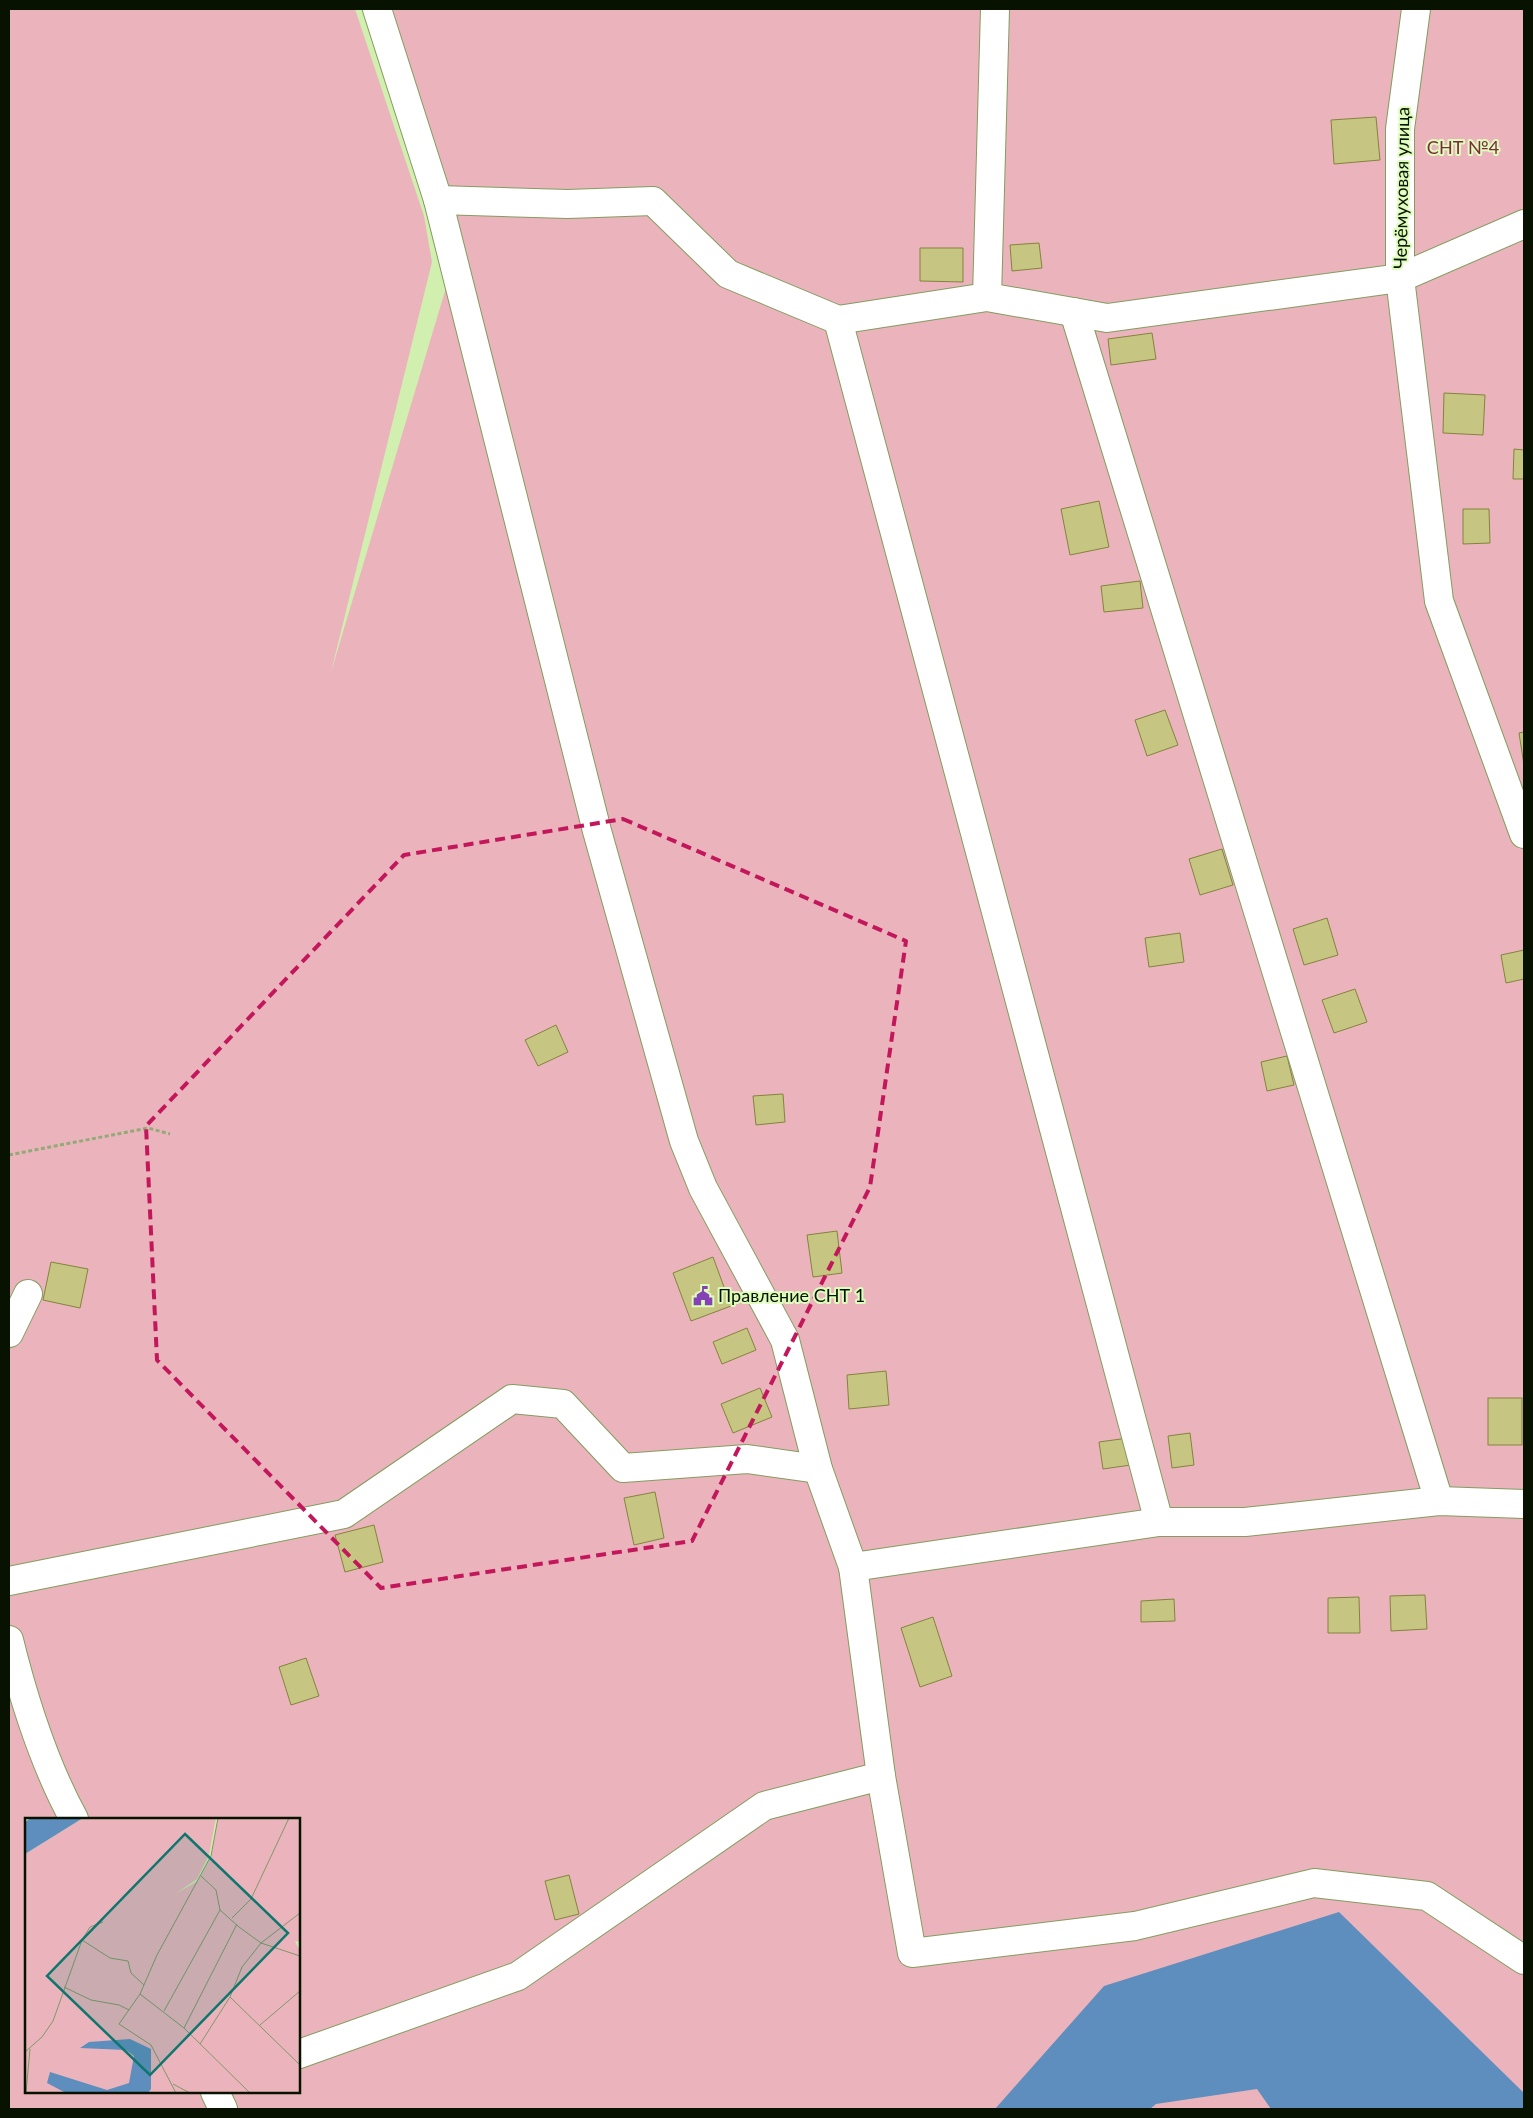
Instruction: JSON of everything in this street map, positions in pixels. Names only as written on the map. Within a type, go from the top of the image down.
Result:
[{"type":"street","points":[[377,9],[438,200],[597,831],[684,1141],[703,1188],[785,1340],[818,1469],[853,1567],[881,1776],[912,1953],[1135,1926],[1314,1882],[1426,1896],[1524,1960]]},
{"type":"street","points":[[987,297],[996,9]]},
{"type":"street","name":"Черёмуховая улица","points":[[1416,9],[1400,129],[1400,278],[1439,602],[1524,834]]},
{"type":"street","points":[[438,200],[568,204],[653,201],[728,274],[838,320],[987,297],[1107,318],[1400,278],[1524,224]]},
{"type":"street","points":[[1074,312],[1438,1501]]},
{"type":"street","points":[[838,320],[1158,1522]]},
{"type":"street","points":[[9,1334],[28,1294]]},
{"type":"street","points":[[9,1581],[344,1514],[512,1399],[563,1404],[623,1468],[747,1459],[818,1469]]},
{"type":"street","points":[[853,1567],[1158,1522],[1245,1522],[1438,1501],[1524,1504]]},
{"type":"street","points":[[9,1640],[20,1686],[61,1794],[73,1818]]},
{"type":"street","points":[[300,2054],[518,1976],[764,1806],[881,1776]]},
{"type":"street","points":[[215,2093],[223,2109]]},
{"type":"path","points":[[9,1155],[148,1128],[170,1134]]},
{"type":"highlighted area","points":[[623,819],[906,941],[870,1187],[692,1541],[381,1588],[157,1360],[146,1126],[404,855]]},
{"type":"green space","name":"СНТ №4","points":[[9,9],[355,9],[424,216],[432,262],[331,672],[454,261],[385,9],[1524,9],[1524,2109],[9,2109]]},
{"type":"water","points":[[1339,1912],[1524,2093],[1524,2109],[1271,2109],[1257,2089],[1156,2104],[1150,2109],[995,2109],[1104,1986]]},
{"type":"building","points":[[1376,117],[1380,160],[1334,164],[1331,120]]},
{"type":"building","points":[[1039,243],[1042,268],[1012,271],[1010,245]]},
{"type":"building","points":[[920,248],[963,248],[963,282],[920,281]]},
{"type":"building","points":[[1152,333],[1156,359],[1111,365],[1108,339]]},
{"type":"building","points":[[1444,393],[1485,395],[1483,435],[1443,433]]},
{"type":"building","points":[[1514,449],[1524,450],[1524,479],[1513,479]]},
{"type":"building","points":[[1099,501],[1109,547],[1070,555],[1061,509]]},
{"type":"building","points":[[1463,509],[1489,509],[1490,543],[1463,544]]},
{"type":"building","points":[[1140,581],[1143,608],[1104,612],[1101,586]]},
{"type":"building","points":[[1165,710],[1178,745],[1147,756],[1135,720]]},
{"type":"building","points":[[1524,732],[1524,765],[1519,733]]},
{"type":"building","points":[[1222,849],[1233,885],[1200,895],[1189,859]]},
{"type":"building","points":[[1327,918],[1338,955],[1304,965],[1293,929]]},
{"type":"building","points":[[1180,933],[1184,962],[1149,967],[1145,938]]},
{"type":"building","points":[[1524,950],[1524,979],[1506,983],[1501,955]]},
{"type":"building","points":[[1355,989],[1367,1022],[1334,1033],[1322,1000]]},
{"type":"building","points":[[556,1025],[568,1052],[538,1066],[525,1040]]},
{"type":"building","points":[[1287,1056],[1294,1085],[1267,1091],[1261,1062]]},
{"type":"building","points":[[783,1094],[785,1122],[756,1125],[753,1096]]},
{"type":"building","points":[[837,1231],[842,1273],[813,1277],[807,1235]]},
{"type":"building","points":[[713,1257],[731,1306],[691,1321],[673,1273]]},
{"type":"building","points":[[51,1262],[88,1269],[80,1308],[43,1300]]},
{"type":"building","points":[[747,1328],[756,1350],[722,1364],[713,1342]]},
{"type":"building","points":[[886,1371],[889,1405],[849,1409],[847,1375]]},
{"type":"building","points":[[760,1388],[772,1417],[733,1433],[721,1404]]},
{"type":"building","points":[[1488,1398],[1522,1398],[1522,1445],[1488,1445]]},
{"type":"building","points":[[1190,1433],[1194,1465],[1172,1468],[1168,1436]]},
{"type":"building","points":[[1135,1437],[1138,1464],[1103,1469],[1099,1442]]},
{"type":"building","points":[[655,1492],[664,1538],[634,1545],[624,1498]]},
{"type":"building","points":[[374,1525],[383,1562],[345,1572],[335,1535]]},
{"type":"building","points":[[1425,1595],[1427,1629],[1391,1631],[1390,1596]]},
{"type":"building","points":[[1359,1597],[1360,1633],[1328,1633],[1328,1598]]},
{"type":"building","points":[[1174,1599],[1175,1621],[1141,1622],[1141,1601]]},
{"type":"building","points":[[933,1617],[952,1676],[920,1687],[901,1628]]},
{"type":"building","points":[[306,1658],[319,1696],[291,1705],[279,1667]]},
{"type":"building","points":[[569,1875],[579,1914],[555,1920],[545,1881]]},
{"type":"place","name":"Правление СНТ 1","points":[[703,1296]]}]
